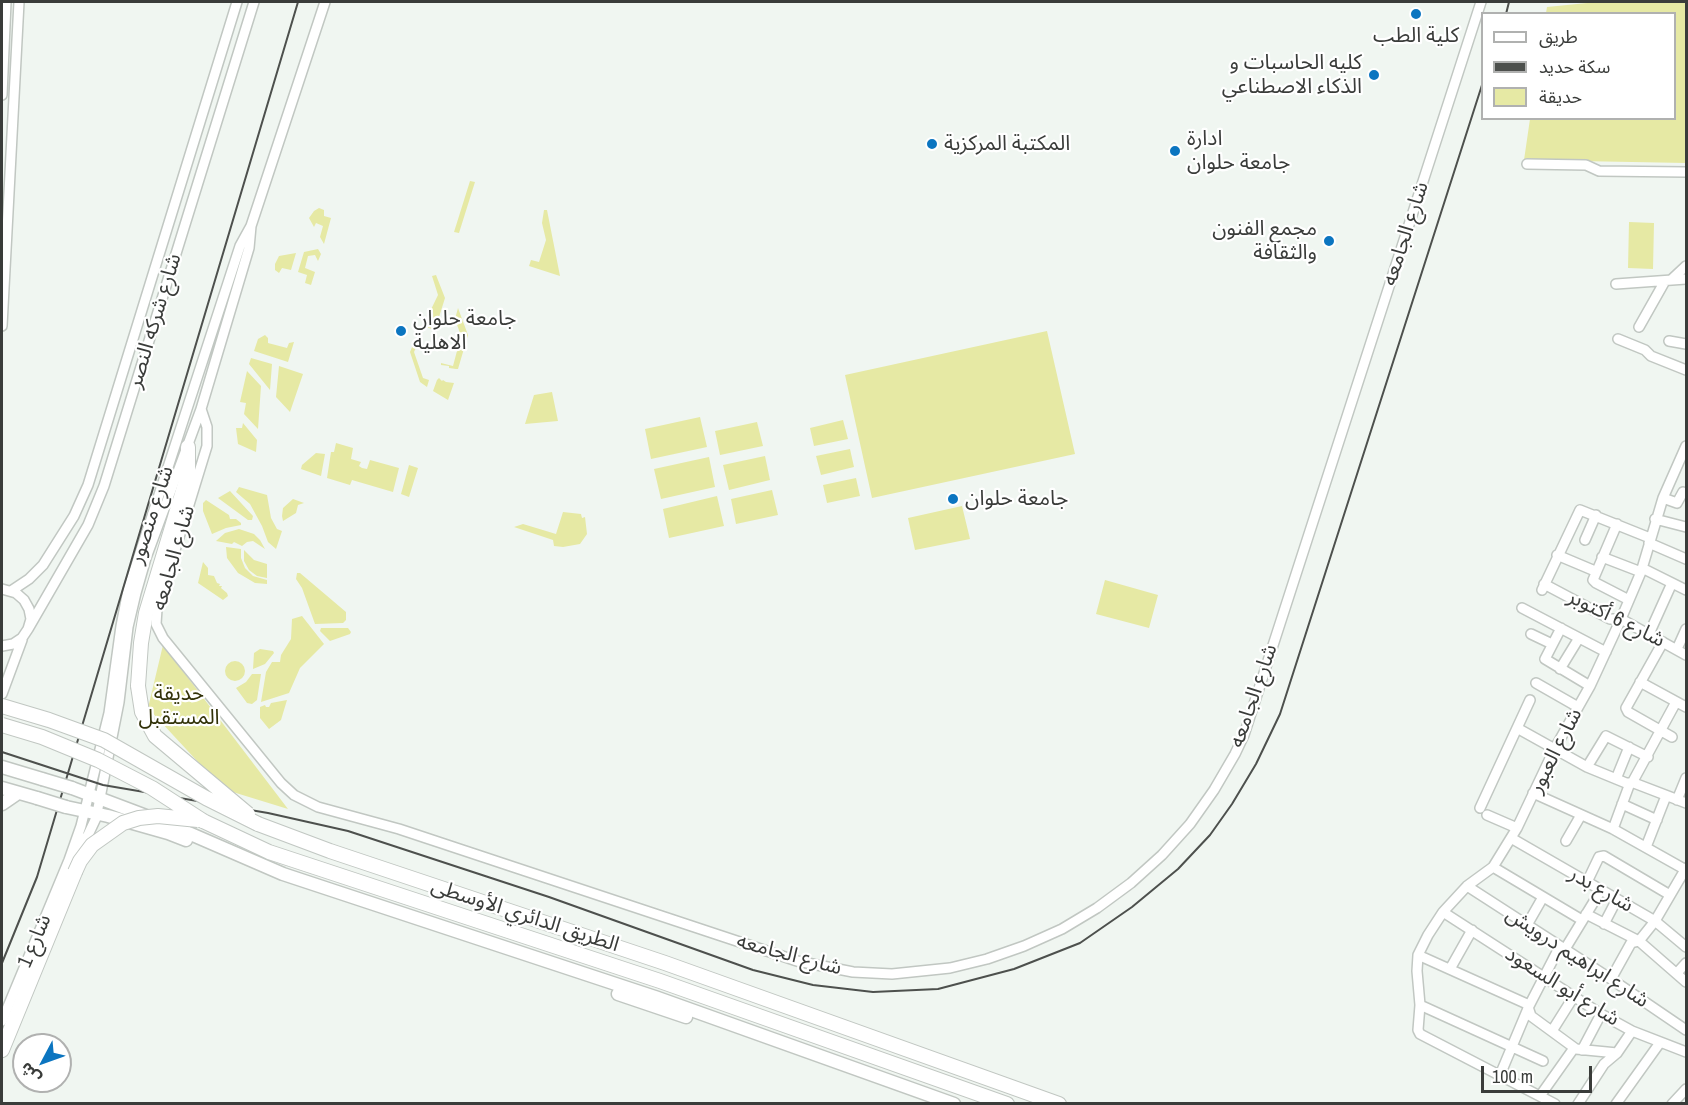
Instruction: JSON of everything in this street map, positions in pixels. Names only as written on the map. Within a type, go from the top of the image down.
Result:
[{"type":"highway","points":[[189,447],[188,474],[146,613],[138,686],[142,712],[155,736],[258,824]]},
{"type":"highway","name":"الطريق الدائري الأوسطى","points":[[2,706],[68,726],[104,740],[206,798],[258,824],[349,857],[666,963],[1059,1104]]},
{"type":"highway","name":"الطريق الدائري الأوسطى","points":[[2,725],[42,736],[98,760],[152,788],[203,821],[269,852],[682,988],[1008,1104]]},
{"type":"highway","points":[[2,1050],[72,866],[80,861],[92,845],[123,824],[139,818],[158,816],[203,821]]},
{"type":"main road","points":[[2,767],[94,796],[170,825],[284,874],[655,997],[954,1104]]},
{"type":"main road","points":[[2,788],[168,833],[281,880],[654,1006],[930,1104]]},
{"type":"main road","points":[[2,804],[18,793]]},
{"type":"street","name":"شارع شركه النصر","points":[[5,589],[29,579],[43,565],[74,516],[88,485],[237,2]]},
{"type":"street","name":"شارع شركه النصر","points":[[22,638],[88,525],[104,486],[254,2]]},
{"type":"street","name":"شارع منصور","points":[[91,813],[110,713],[128,590],[240,246],[251,226],[325,2]]},
{"type":"street","name":"شارع الجامعه","points":[[201,409],[207,427],[207,446],[158,609],[156,624],[163,638],[281,783],[294,795],[318,807],[399,829],[643,912],[806,964],[853,972],[892,974],[931,971],[987,959],[1062,929],[1097,908],[1131,883],[1162,855],[1190,824],[1214,790],[1235,754],[1244,735],[1481,2]]},
{"type":"street","points":[[2,95],[6,4],[19,4],[2,326]]},
{"type":"street","points":[[1527,164],[1586,165],[1599,171],[1686,172]]},
{"type":"street","name":"شارع منصور","points":[[94,796],[119,702],[133,604],[146,558],[189,447],[201,409],[249,248],[251,226]]},
{"type":"street","points":[[1639,327],[1668,280],[1686,266]]},
{"type":"street","points":[[1616,284],[1686,279]]},
{"type":"street","points":[[1618,339],[1686,370]]},
{"type":"street","points":[[1669,341],[1686,344]]},
{"type":"street","name":"شارع العبور","points":[[1500,1075],[1421,1036],[1418,1030],[1420,1005],[1418,955],[1428,934],[1443,912],[1467,886],[1493,867],[1517,828],[1554,750],[1590,686],[1621,619],[1641,570],[1663,498],[1686,446]]},
{"type":"street","points":[[1663,498],[1677,503],[1683,492]]},
{"type":"street","points":[[1595,571],[1557,555],[1578,511],[1582,509],[1686,559]]},
{"type":"street","points":[[1585,540],[1596,515]]},
{"type":"street","points":[[1656,519],[1686,528]]},
{"type":"street","points":[[1617,524],[1593,577],[1596,583],[1629,600]]},
{"type":"street","name":"شارع 6 أكتوبر","points":[[1557,555],[1543,587],[1610,619],[1621,619],[1686,655]]},
{"type":"street","points":[[1602,557],[1641,570],[1686,590]]},
{"type":"street","points":[[1649,634],[1672,583]]},
{"type":"street","points":[[5,589],[24,600],[31,619],[28,629]]},
{"type":"street","points":[[1522,608],[1606,652]]},
{"type":"street","points":[[1561,628],[1545,659],[1590,686]]},
{"type":"street","points":[[1677,650],[1686,628]]},
{"type":"street","points":[[1531,634],[1552,644]]},
{"type":"street","points":[[2,646],[13,644],[22,638]]},
{"type":"street","points":[[2,694],[22,638]]},
{"type":"street","points":[[1560,669],[1579,638]]},
{"type":"street","points":[[1664,642],[1626,706],[1626,710],[1672,737]]},
{"type":"street","points":[[1640,682],[1686,707]]},
{"type":"street","points":[[1536,683],[1578,707]]},
{"type":"street","points":[[1517,828],[1484,811],[1530,700]]},
{"type":"street","points":[[1612,829],[1642,761],[1648,757],[1676,702]]},
{"type":"street","points":[[1517,728],[1587,767],[1682,802],[1686,778]]},
{"type":"street","points":[[1587,767],[1604,737],[1608,736],[1648,757]]},
{"type":"street","points":[[1616,779],[1629,747]]},
{"type":"street","points":[[1533,793],[1612,829],[1686,869],[1655,921],[1639,941],[1631,944],[1611,979]]},
{"type":"street","points":[[1646,847],[1666,796]]},
{"type":"street","points":[[1622,804],[1657,819]]},
{"type":"street","name":"شارع 1","points":[[2,1021],[72,866],[91,813]]},
{"type":"street","points":[[1566,841],[1581,815]]},
{"type":"street","name":"شارع بدر","points":[[1511,838],[1655,921],[1686,947]]},
{"type":"street","points":[[1587,882],[1599,857],[1604,856],[1670,896]]},
{"type":"street","points":[[1493,867],[1543,897],[1639,941],[1686,982]]},
{"type":"street","name":"شارع ابراهيم درويش","points":[[1467,886],[1686,1030]]},
{"type":"street","points":[[1556,1104],[1500,1075],[1544,975],[1601,890]]},
{"type":"street","points":[[1527,925],[1543,897]]},
{"type":"street","points":[[1604,924],[1617,899]]},
{"type":"street","name":"شارع أبو السعود","points":[[1443,912],[1544,975],[1601,1014],[1659,1044],[1686,1052]]},
{"type":"street","points":[[1450,969],[1472,930]]},
{"type":"street","points":[[1418,955],[1529,1006]]},
{"type":"street","points":[[1677,973],[1686,963]]},
{"type":"street","points":[[1552,1031],[1574,996]]},
{"type":"street","points":[[1420,1005],[1543,1061]]},
{"type":"street","points":[[1529,1006],[1531,1016],[1578,1049],[1617,1053]]},
{"type":"street","points":[[1540,1096],[1578,1049],[1601,1014]]},
{"type":"street","points":[[1578,1104],[1604,1064],[1617,1053],[1632,1031]]},
{"type":"street","points":[[1618,1103],[1659,1044]]},
{"type":"street","points":[[1672,1104],[1685,1095]]},
{"type":"green space","points":[[1597,2],[1686,2],[1686,163],[1524,160],[1530,120],[1676,120],[1676,12],[1546,12],[1547,7]]},
{"type":"green space","points":[[470,181],[475,182],[459,233],[454,232]]},
{"type":"green space","points":[[319,208],[324,210],[324,216],[331,218],[324,244],[320,237],[323,226],[316,223],[314,227],[309,218]]},
{"type":"green space","points":[[544,210],[547,210],[560,276],[529,266],[531,260],[539,262],[546,240],[542,223]]},
{"type":"green space","points":[[1629,222],[1654,223],[1653,269],[1628,268]]},
{"type":"green space","points":[[318,249],[321,254],[318,261],[315,255],[308,256],[305,268],[315,272],[311,285],[305,283],[307,275],[298,272],[304,252]]},
{"type":"green space","points":[[296,253],[291,270],[282,268],[279,273],[275,270],[279,256]]},
{"type":"green space","points":[[436,275],[445,298],[435,330],[423,326],[438,295],[432,276]]},
{"type":"green space","points":[[458,308],[468,335],[458,369],[456,369],[441,365],[441,363],[453,366],[461,336],[455,319]]},
{"type":"green space","points":[[1047,331],[1075,454],[872,498],[845,375]]},
{"type":"green space","points":[[265,335],[268,343],[287,348],[289,343],[294,342],[288,362],[254,351],[258,339]]},
{"type":"green space","points":[[415,340],[419,341],[414,352],[423,378],[429,380],[427,387],[420,382],[410,352]]},
{"type":"green space","points":[[251,358],[272,364],[270,390],[249,364]]},
{"type":"green space","points":[[279,366],[303,374],[290,412],[276,397]]},
{"type":"green space","points":[[247,371],[261,386],[258,429],[244,414],[246,403],[240,402]]},
{"type":"green space","points":[[439,378],[442,381],[454,383],[448,400],[433,391]]},
{"type":"green space","points":[[552,392],[558,421],[525,424],[534,395]]},
{"type":"green space","points":[[700,417],[707,447],[651,459],[645,429]]},
{"type":"green space","points":[[843,420],[848,439],[814,446],[810,428]]},
{"type":"green space","points":[[757,422],[763,446],[720,455],[715,431]]},
{"type":"green space","points":[[243,423],[257,440],[256,452],[238,444],[236,428],[242,428]]},
{"type":"green space","points":[[336,443],[353,448],[351,459],[361,462],[359,466],[362,468],[367,469],[370,460],[399,468],[393,492],[352,480],[350,485],[327,478],[331,452],[334,452]]},
{"type":"green space","points":[[850,449],[854,467],[821,475],[816,456]]},
{"type":"green space","points":[[316,453],[325,454],[321,476],[301,469],[302,465]]},
{"type":"green space","points":[[765,456],[770,480],[729,490],[723,465]]},
{"type":"green space","points":[[709,457],[715,487],[661,499],[654,469]]},
{"type":"green space","points":[[409,465],[418,468],[409,497],[401,494]]},
{"type":"green space","points":[[856,478],[860,496],[827,503],[823,485]]},
{"type":"green space","points":[[239,487],[267,495],[271,518],[277,529],[282,531],[276,549],[268,542],[250,504],[236,492]]},
{"type":"green space","points":[[772,490],[778,515],[736,524],[731,499]]},
{"type":"green space","points":[[230,491],[253,516],[252,520],[248,520],[218,498]]},
{"type":"green space","points":[[717,496],[724,526],[669,538],[663,509]]},
{"type":"green space","points":[[293,499],[304,503],[298,505],[296,513],[283,521],[283,508]]},
{"type":"green space","points":[[206,500],[229,515],[230,519],[236,519],[241,525],[212,534],[203,511],[203,503]]},
{"type":"green space","points":[[962,506],[970,539],[915,550],[908,518]]},
{"type":"green space","points":[[563,512],[581,514],[582,518],[585,517],[587,534],[580,544],[554,546],[553,540],[514,527],[523,524],[556,534]]},
{"type":"green space","points":[[239,529],[254,534],[265,549],[253,541],[242,546],[234,542],[232,544],[216,541],[225,533]]},
{"type":"green space","points":[[226,547],[241,549],[241,558],[245,568],[253,576],[267,580],[267,584],[255,583],[238,573],[227,558]]},
{"type":"green space","points":[[244,550],[254,560],[267,564],[267,578],[257,576],[249,570],[244,561]]},
{"type":"green space","points":[[203,562],[208,568],[208,575],[214,576],[219,586],[222,586],[221,588],[227,593],[228,596],[223,600],[198,583]]},
{"type":"green space","points":[[297,573],[300,573],[346,612],[346,620],[343,623],[315,624],[302,588],[296,579]]},
{"type":"green space","points":[[1105,580],[1158,595],[1149,628],[1096,614]]},
{"type":"green space","points":[[302,616],[324,644],[300,668],[289,693],[261,702],[266,672],[272,662],[280,662],[281,655],[291,639],[292,619]]},
{"type":"green space","points":[[321,628],[348,628],[351,632],[330,641],[320,631]]},
{"type":"green space","name":"حديقة المستقبل","points":[[163,645],[288,809],[223,789],[148,708]]},
{"type":"green space","points":[[260,649],[274,653],[265,664],[253,669],[254,653]]},
{"type":"green space","points":[[235,661],[242,664],[245,671],[242,678],[235,681],[228,678],[225,671],[228,664]]},
{"type":"green space","points":[[252,674],[261,674],[257,700],[252,704],[247,703],[236,688],[246,682]]},
{"type":"green space","points":[[287,700],[281,720],[269,729],[260,718],[260,707],[265,705],[269,707],[271,703]]},
{"type":"railway","points":[[2,963],[37,877],[298,2]]},
{"type":"railway","points":[[1506,12],[1509,2]]},
{"type":"railway","points":[[2,752],[103,785],[268,813],[348,831],[549,897],[753,970],[813,985],[873,992],[938,989],[1014,969],[1080,943],[1132,907],[1178,869],[1210,835],[1256,764],[1280,714],[1481,88]]},
{"type":"place","name":"كلية الطب","points":[[1416,14]]},
{"type":"place","name":"كليه الحاسبات و الذكاء الاصطناعي","points":[[1374,75]]},
{"type":"place","name":"المكتبة المركزية","points":[[932,144]]},
{"type":"place","name":"ادارة جامعة حلوان","points":[[1175,151]]},
{"type":"place","name":"مجمع الفنون والثقافة","points":[[1329,241]]},
{"type":"place","name":"جامعة حلوان الاهلية","points":[[401,331]]},
{"type":"place","name":"جامعة حلوان","points":[[953,499]]}]
